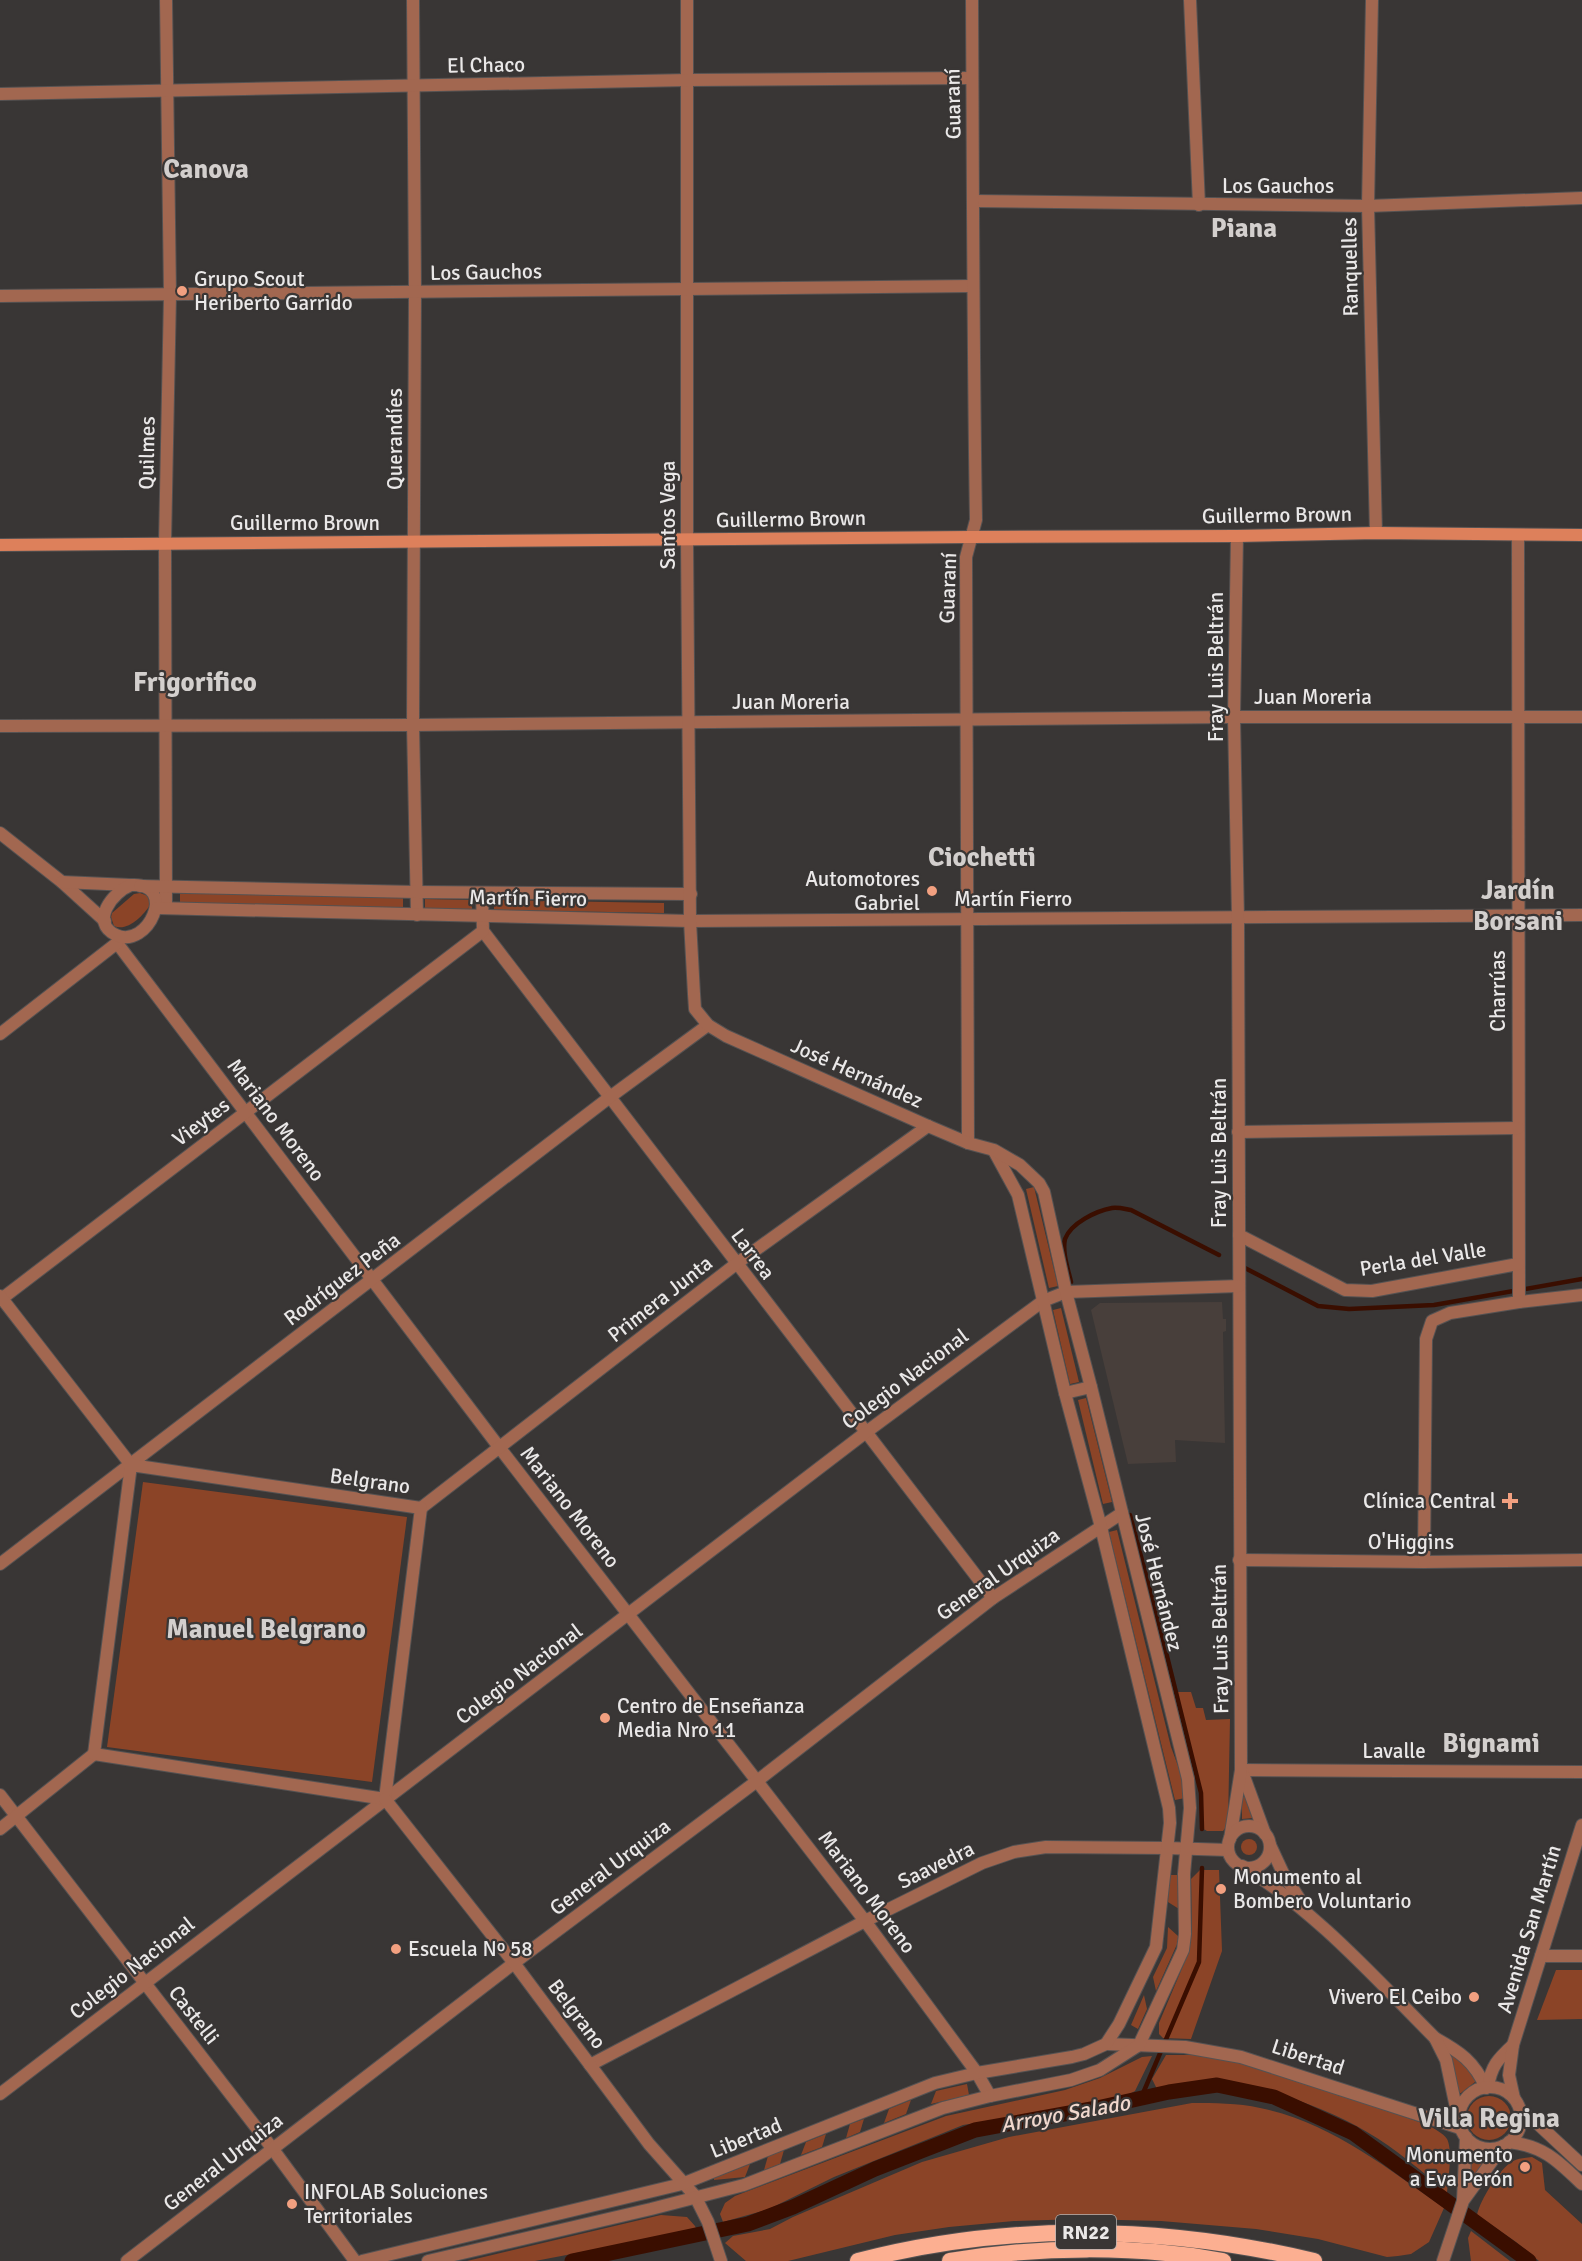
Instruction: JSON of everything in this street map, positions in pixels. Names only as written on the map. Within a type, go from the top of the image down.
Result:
[{"type":"highway","name":"RN22","points":[[858,2261],[922,2247],[975,2239],[1105,2232],[1180,2237],[1263,2250],[1314,2261]]},
{"type":"highway","name":"RN22","points":[[950,2261],[1004,2254],[1103,2250],[1143,2251],[1223,2261]]},
{"type":"main road","name":"Guillermo Brown","points":[[0,544],[1237,536],[1376,533],[1582,535]]},
{"type":"street","name":"Quilmes","points":[[162,908],[166,885],[165,543],[170,295],[166,0]]},
{"type":"street","name":"Querandíes","points":[[413,0],[415,292],[413,725],[417,915]]},
{"type":"street","name":"Santos Vega","points":[[687,0],[690,921],[695,1009],[708,1025]]},
{"type":"street","name":"Guaraní","points":[[968,1143],[966,557],[976,520],[972,286],[974,201],[972,0]]},
{"type":"street","points":[[1190,0],[1199,205]]},
{"type":"street","name":"Ranquelles","points":[[1372,0],[1368,206],[1376,533]]},
{"type":"street","name":"El Chaco","points":[[0,94],[688,80],[972,78]]},
{"type":"street","name":"Los Gauchos","points":[[974,201],[1368,206],[1582,198]]},
{"type":"street","name":"Los Gauchos","points":[[0,296],[972,286]]},
{"type":"street","name":"Charrúas","points":[[1518,535],[1519,1302]]},
{"type":"street","name":"Fray Luis Beltrán","points":[[1229,1844],[1241,1770],[1238,918],[1234,717],[1237,536]]},
{"type":"street","name":"Juan Moreria","points":[[0,726],[413,725],[1234,717],[1582,717]]},
{"type":"street","points":[[0,833],[62,882],[105,921]]},
{"type":"street","name":"Martín Fierro","points":[[62,882],[135,886],[416,892],[691,894]]},
{"type":"street","points":[[0,1034],[117,939],[136,934],[152,919],[162,908],[151,892],[135,886],[123,889],[107,904],[104,912],[105,921],[108,929],[117,939]]},
{"type":"street","points":[[482,892],[483,931]]},
{"type":"street","name":"Martín Fierro","points":[[162,908],[690,921],[1582,915]]},
{"type":"street","name":"Larrea","points":[[483,931],[993,1598]]},
{"type":"street","name":"Vieytes","points":[[1,1298],[483,931]]},
{"type":"street","name":"Mariano Moreno","points":[[117,939],[499,1447],[866,1921],[977,2073],[990,2096]]},
{"type":"street","name":"José Hernández","points":[[708,1025],[726,1036],[928,1126],[968,1143],[994,1150],[1020,1165],[1039,1183],[1044,1192],[1065,1292],[1091,1387],[1188,1779],[1190,1808],[1184,1874],[1183,1950],[1139,2045]]},
{"type":"street","name":"Rodríguez Peña","points":[[0,1564],[610,1097],[708,1025]]},
{"type":"street","name":"Primera Junta","points":[[421,1508],[736,1264],[928,1126]]},
{"type":"street","points":[[1238,1132],[1518,1128]]},
{"type":"street","name":"José Hernández","points":[[994,1150],[1018,1196],[1169,1808],[1170,1823],[1156,1947],[1119,2024],[1106,2043]]},
{"type":"street","name":"Perla del Valle","points":[[1239,1235],[1345,1290],[1372,1291],[1518,1264]]},
{"type":"street","points":[[1065,1292],[1239,1286]]},
{"type":"street","name":"Colegio Nacional","points":[[0,2094],[865,1433],[1044,1301],[1065,1292]]},
{"type":"street","points":[[1424,1562],[1426,1339],[1432,1322],[1450,1313],[1582,1295]]},
{"type":"street","points":[[0,1829],[94,1754],[131,1465],[1,1298]]},
{"type":"street","points":[[1065,1394],[1091,1387]]},
{"type":"street","name":"Belgrano","points":[[131,1465],[421,1508],[385,1799],[514,1963],[649,2144],[695,2196],[708,2222],[721,2261]]},
{"type":"street","name":"General Urquiza","points":[[127,2261],[514,1963],[757,1781],[993,1598],[1122,1513]]},
{"type":"street","name":"O'Higgins","points":[[1239,1560],[1424,1562],[1582,1560]]},
{"type":"street","points":[[94,1754],[385,1799]]},
{"type":"street","name":"Fray Luis Beltrán","points":[[1241,1770],[1267,1839],[1283,1873],[1309,1914]]},
{"type":"street","name":"Lavalle","points":[[1241,1770],[1582,1772]]},
{"type":"street","name":"Castelli","points":[[0,1795],[272,2148],[355,2261]]},
{"type":"street","name":"Avenida San Martín","points":[[1514,2098],[1509,2075],[1513,2045],[1582,1825]]},
{"type":"street","points":[[1246,1826],[1257,1828],[1267,1839],[1268,1855],[1262,1863],[1252,1867],[1242,1866],[1233,1860],[1229,1844],[1236,1831],[1246,1826]]},
{"type":"street","name":"Saavedra","points":[[590,2065],[981,1863],[1014,1852],[1046,1847],[1187,1849],[1229,1844]]},
{"type":"street","name":"Fray Luis Beltrán","points":[[1242,1866],[1273,1885],[1309,1914],[1435,2038],[1453,2048],[1475,2066],[1487,2087]]},
{"type":"street","points":[[1541,1956],[1582,1956]]},
{"type":"street","name":"Fray Luis Beltrán","points":[[1435,2038],[1446,2060],[1462,2128]]},
{"type":"street","name":"Libertad","points":[[362,2261],[682,2184],[935,2083],[977,2073],[1078,2056],[1106,2043],[1205,2049],[1257,2061],[1462,2128]]},
{"type":"street","name":"Libertad","points":[[428,2261],[744,2185],[943,2108],[1086,2075],[1106,2067],[1139,2045]]},
{"type":"street","name":"Avenida San Martín","points":[[1487,2087],[1490,2071],[1513,2045]]},
{"type":"street","points":[[1443,2261],[1462,2201],[1461,2106],[1474,2091],[1487,2087],[1500,2088],[1514,2098],[1520,2111],[1582,2165]]},
{"type":"street","points":[[1462,2201],[1519,2128],[1520,2111]]},
{"type":"street","points":[[1462,2128],[1473,2144],[1483,2148],[1493,2149],[1506,2144],[1531,2146],[1547,2152],[1582,2184]]},
{"type":"shaded area","points":[[140,893],[148,896],[150,905],[147,909],[129,925],[114,926],[112,913],[134,894]]},
{"type":"shaded area","points":[[180,893],[403,898],[403,908],[180,903]]},
{"type":"shaded area","points":[[425,899],[472,900],[472,910],[425,908]]},
{"type":"shaded area","points":[[494,900],[664,903],[664,913],[494,910]]},
{"type":"shaded area","points":[[1034,1187],[1058,1286],[1049,1288],[1026,1189]]},
{"type":"shaded area","points":[[1222,1302],[1223,1319],[1226,1319],[1226,1331],[1223,1332],[1225,1443],[1175,1440],[1176,1462],[1128,1464],[1091,1310],[1100,1303]]},
{"type":"shaded area","points":[[1061,1308],[1079,1382],[1070,1384],[1053,1310]]},
{"type":"shaded area","points":[[1086,1398],[1112,1502],[1103,1504],[1078,1400]]},
{"type":"shaded area","points":[[143,1482],[407,1517],[372,1782],[107,1747]]},
{"type":"shaded area","points":[[1117,1530],[1171,1747],[1181,1774],[1185,1798],[1175,1800],[1109,1532]]},
{"type":"shaded area","points":[[1177,1692],[1191,1692],[1196,1708],[1203,1708],[1206,1720],[1230,1719],[1228,1824],[1223,1831],[1207,1831],[1202,1828],[1200,1822],[1200,1789]]},
{"type":"shaded area","points":[[1242,1797],[1245,1797],[1253,1818],[1242,1819]]},
{"type":"shaded area","points":[[1249,1839],[1255,1841],[1257,1847],[1255,1853],[1249,1855],[1243,1853],[1241,1847],[1243,1841]]},
{"type":"shaded area","points":[[1200,1870],[1219,1870],[1222,1951],[1191,2039],[1163,2038],[1159,2034],[1159,2023],[1188,1954],[1192,1931],[1191,1879]]},
{"type":"shaded area","points":[[1169,1875],[1179,1875],[1179,1909],[1168,1902]]},
{"type":"shaded area","points":[[1168,1927],[1178,1936],[1178,1942],[1156,1991],[1153,1977],[1167,1948]]},
{"type":"shaded area","points":[[1556,1970],[1582,1970],[1582,2019],[1537,2020]]},
{"type":"shaded area","points":[[1144,1995],[1147,2009],[1138,2029],[1131,2025]]},
{"type":"shaded area","points":[[1451,2054],[1456,2056],[1475,2078],[1475,2082],[1461,2093],[1458,2093]]},
{"type":"shaded area","points":[[1166,2055],[1204,2055],[1247,2063],[1428,2125],[1443,2135],[1449,2144],[1450,2165],[1447,2193],[1378,2139],[1306,2103],[1259,2089],[1214,2082],[1188,2082],[1157,2089],[1152,2079]]},
{"type":"shaded area","points":[[1152,2056],[1135,2091],[1116,2101],[963,2125],[834,2177],[769,2209],[723,2222],[720,2214],[725,2203],[735,2196],[946,2116],[1065,2090],[1100,2078],[1142,2057]]},
{"type":"shaded area","points":[[967,2084],[969,2095],[931,2104],[936,2091]]},
{"type":"shaded area","points":[[1489,2096],[1504,2103],[1511,2118],[1504,2133],[1489,2140],[1474,2133],[1467,2118],[1474,2103]]},
{"type":"shaded area","points":[[911,2100],[906,2114],[884,2123],[889,2109]]},
{"type":"shaded area","points":[[1192,2103],[1243,2105],[1286,2115],[1334,2135],[1357,2148],[1444,2208],[1429,2242],[1411,2254],[1387,2257],[1318,2239],[1256,2229],[1161,2221],[1080,2219],[1014,2221],[949,2227],[895,2235],[788,2261],[746,2261],[725,2243],[733,2236],[770,2229],[922,2162],[1009,2137]]},
{"type":"shaded area","points":[[864,2119],[860,2132],[846,2138],[850,2124]]},
{"type":"shaded area","points":[[826,2134],[822,2147],[801,2155],[806,2142]]},
{"type":"shaded area","points":[[784,2150],[780,2164],[764,2170],[768,2156]]},
{"type":"shaded area","points":[[1467,2151],[1487,2160],[1469,2186]]},
{"type":"shaded area","points":[[1532,2157],[1542,2163],[1545,2190],[1582,2224],[1582,2261],[1539,2261],[1477,2215],[1486,2193],[1502,2170],[1513,2161]]},
{"type":"shaded area","points":[[750,2164],[745,2177],[714,2180],[714,2178]]},
{"type":"shaded area","points":[[661,2215],[687,2217],[699,2235],[656,2238],[535,2261],[467,2261]]},
{"type":"shaded area","points":[[1471,2231],[1510,2261],[1471,2261],[1468,2238]]},
{"type":"waterway","points":[[1071,1282],[1064,1249],[1068,1233],[1085,1219],[1112,1208],[1131,1210],[1219,1255]]},
{"type":"waterway","points":[[1243,1267],[1318,1306],[1349,1309],[1434,1305],[1582,1279]]},
{"type":"waterway","points":[[1130,1515],[1201,1793],[1202,1829]]},
{"type":"waterway","points":[[1141,2098],[1199,1962],[1202,1868]]},
{"type":"waterway","name":"Arroyo Salado","points":[[572,2261],[748,2224],[793,2207],[875,2169],[975,2130],[1097,2108],[1169,2092],[1217,2085],[1274,2097],[1353,2133],[1529,2261]]},
{"type":"place","name":"Grupo Scout Heriberto Garrido","points":[[182,291]]},
{"type":"place","name":"Automotores Gabriel","points":[[932,891]]},
{"type":"place","name":"Clínica Central","points":[[1510,1501]]},
{"type":"place","name":"Centro de Enseñanza Media Nro 11","points":[[605,1718]]},
{"type":"place","name":"Monumento al Bombero Voluntario","points":[[1221,1889]]},
{"type":"place","name":"Escuela Nº 58","points":[[396,1949]]},
{"type":"place","name":"Vivero El Ceibo","points":[[1474,1997]]},
{"type":"place","name":"Monumento a Eva Perón","points":[[1525,2167]]},
{"type":"place","name":"INFOLAB Soluciones Territoriales","points":[[292,2204]]},
{"type":"district","name":"Canova","points":[[206,169]]},
{"type":"district","name":"Piana","points":[[1244,228]]},
{"type":"district","name":"Frigorifico","points":[[195,682]]},
{"type":"district","name":"Ciochetti","points":[[982,857]]},
{"type":"district","name":"Jardín Borsani","points":[[1518,906]]},
{"type":"district","name":"Manuel Belgrano","points":[[266,1629]]},
{"type":"district","name":"Bignami","points":[[1491,1743]]},
{"type":"district","name":"Villa Regina","points":[[1489,2118]]}]
